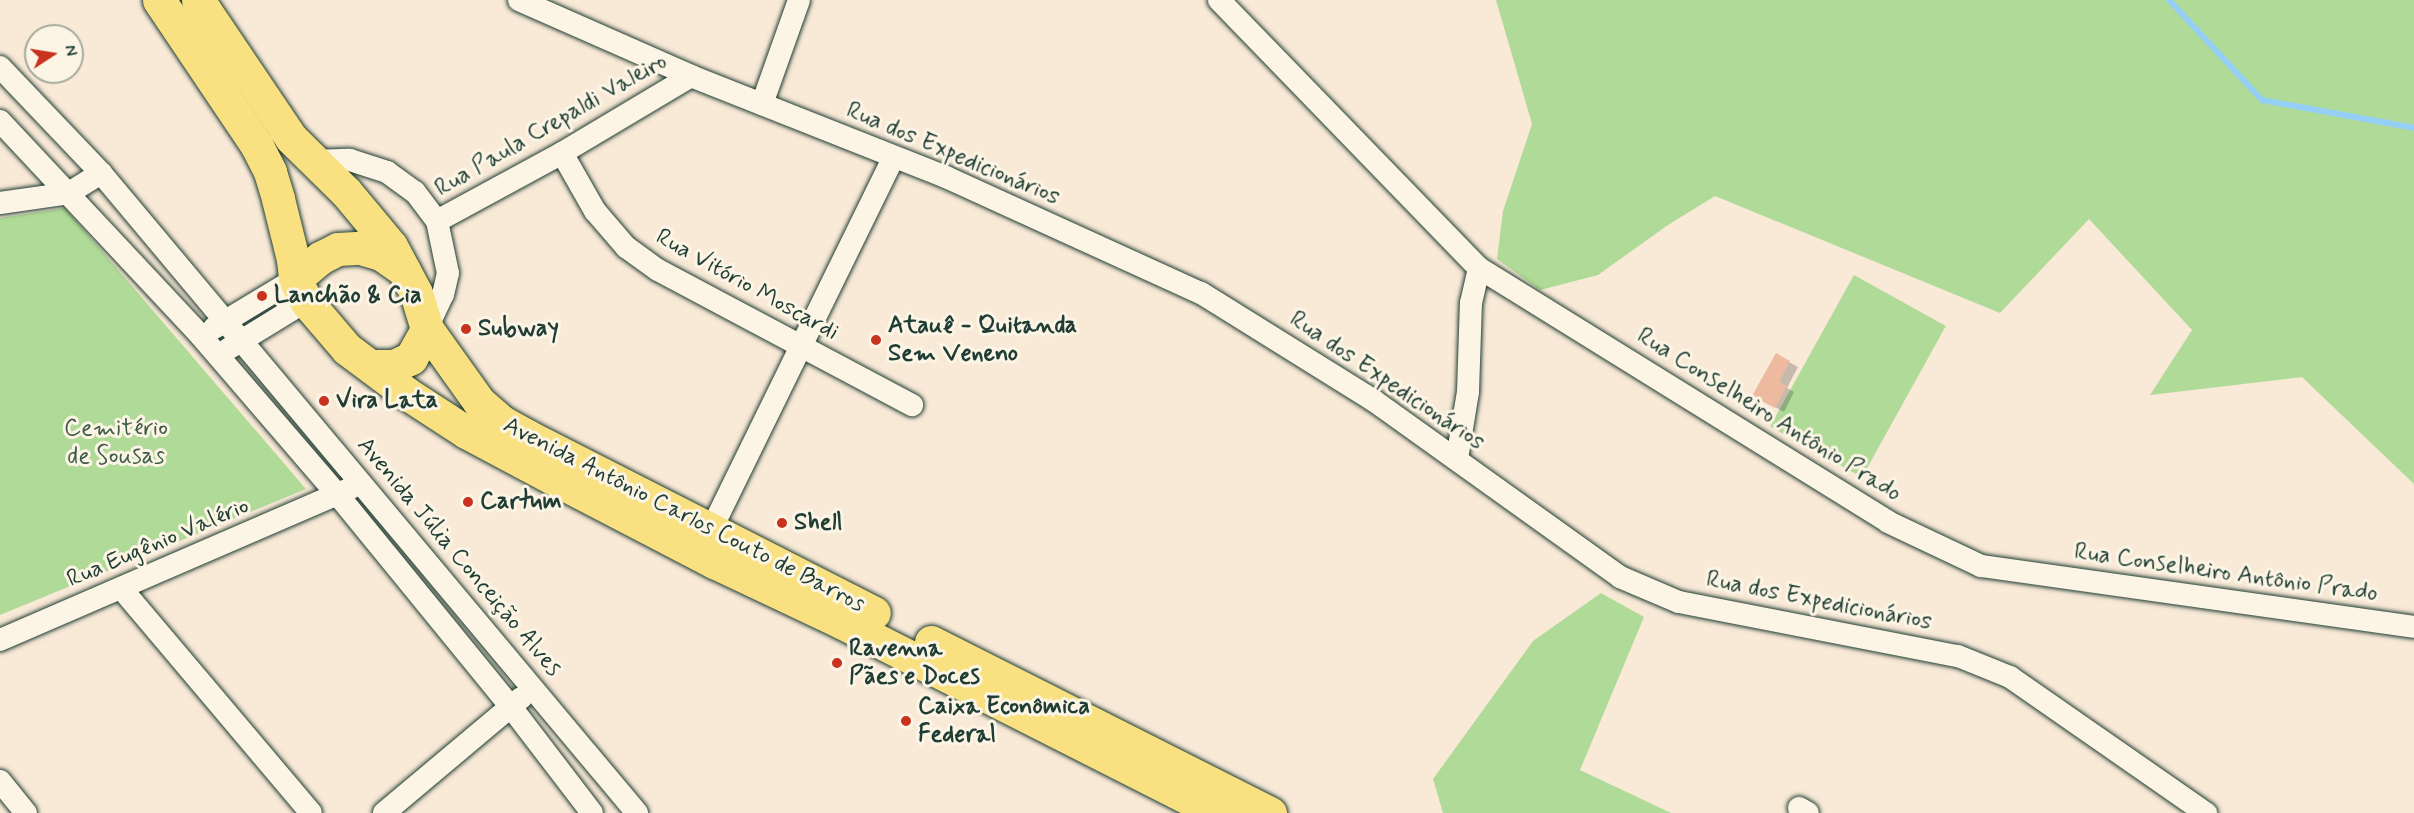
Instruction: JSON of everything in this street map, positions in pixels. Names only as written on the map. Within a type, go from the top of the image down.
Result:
[{"type":"main road","points":[[159,0],[257,146],[270,172],[301,290]]},
{"type":"main road","name":"Avenida Antônio Carlos Couto de Barros","points":[[198,0],[291,138],[374,223],[405,271],[416,293],[427,329],[479,402],[502,422],[711,531],[1270,813]]},
{"type":"main road","points":[[301,290],[320,258],[338,249],[360,248],[381,254],[405,271]]},
{"type":"main road","name":"Avenida Antônio Carlos Couto de Barros","points":[[301,290],[347,349],[406,393],[466,432],[714,562],[841,622],[1218,813]]},
{"type":"main road","points":[[371,366],[394,366],[411,358],[427,329]]},
{"type":"street","name":"Rua dos Expedicionários","points":[[519,0],[691,76],[946,177],[1202,292],[1373,400],[1620,578],[1678,602],[1958,656],[2010,677],[2206,813]]},
{"type":"street","points":[[762,104],[799,0]]},
{"type":"street","name":"Rua Conselheiro Antônio Prado","points":[[1219,0],[1479,268],[1888,522],[1981,566],[2414,627]]},
{"type":"street","name":"Avenida Júlia Conceição Alves","points":[[0,67],[101,173],[638,813]]},
{"type":"street","name":"Rua Paula Crepaldi Valeiro","points":[[438,221],[562,153],[691,76]]},
{"type":"street","points":[[0,121],[201,336],[338,495],[511,707],[592,813]]},
{"type":"street","name":"Rua Vitório Moscardi","points":[[562,153],[595,210],[626,247],[658,270],[912,405]]},
{"type":"street","points":[[711,531],[799,346],[894,157]]},
{"type":"street","points":[[313,161],[350,160],[387,172],[414,192],[438,221],[448,273],[443,294],[427,329]]},
{"type":"street","points":[[0,203],[69,193],[101,173]]},
{"type":"street","points":[[1457,459],[1468,392],[1471,303],[1479,268]]},
{"type":"street","points":[[201,336],[224,321],[301,290]]},
{"type":"street","points":[[217,356],[240,341],[301,290]]},
{"type":"street","name":"Rua Eugênio Valério","points":[[0,640],[363,483]]},
{"type":"street","points":[[121,588],[311,813]]},
{"type":"street","points":[[384,813],[533,687]]},
{"type":"street","points":[[0,781],[26,813]]},
{"type":"green space","points":[[1496,0],[2414,0],[2414,484],[2302,377],[2150,395],[2192,330],[2089,219],[2000,313],[1715,196],[1668,225],[1598,275],[1540,290],[1497,259],[1503,211],[1532,124]]},
{"type":"green space","name":"Cemitério de Sousas","points":[[65,208],[306,489],[0,615],[0,218]]},
{"type":"green space","points":[[1854,275],[1946,326],[1862,477],[1770,426]]},
{"type":"green space","points":[[1601,593],[1644,617],[1580,770],[1671,813],[1443,813],[1433,779],[1533,641]]},
{"type":"building","points":[[1776,353],[1790,361],[1779,382],[1787,386],[1775,408],[1752,396]]},
{"type":"waterway","points":[[2169,0],[2262,100],[2414,128]]},
{"type":"place","name":"Lanchão & Cia","points":[[262,296]]},
{"type":"place","name":"Subway","points":[[466,329]]},
{"type":"place","name":"Atauê - Quitanda Sem Veneno","points":[[876,340]]},
{"type":"place","name":"Vira Lata","points":[[324,401]]},
{"type":"place","name":"Cartum","points":[[468,502]]},
{"type":"place","name":"Shell","points":[[782,523]]},
{"type":"place","name":"Ravenna Pães e Doces","points":[[837,663]]},
{"type":"place","name":"Caixa Econômica Federal","points":[[906,721]]}]
